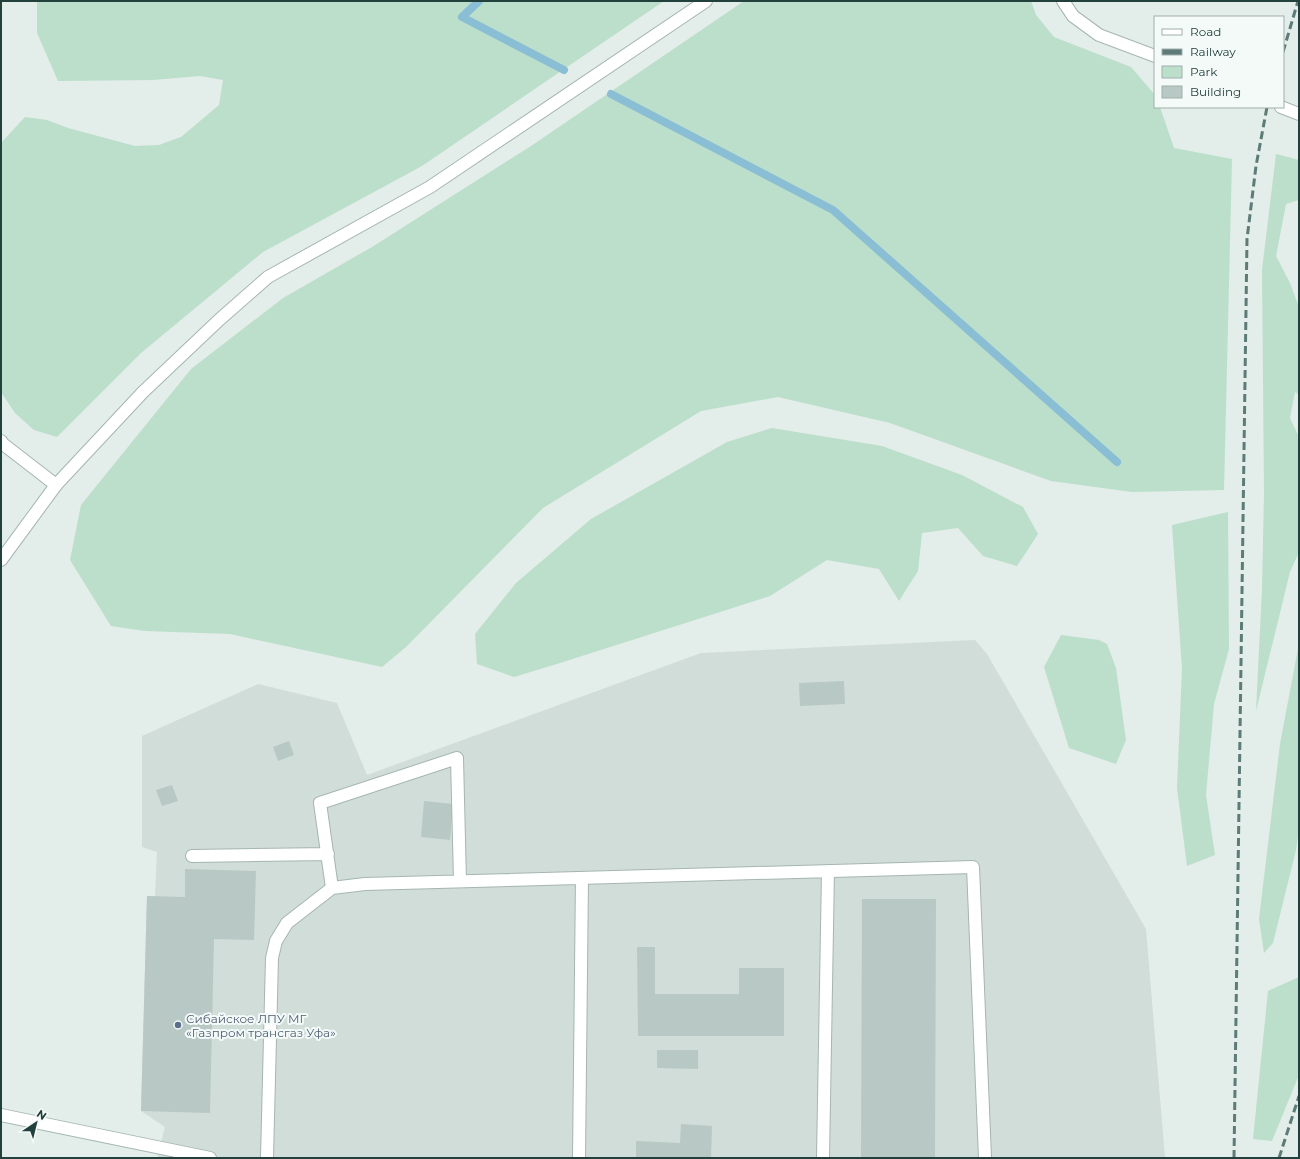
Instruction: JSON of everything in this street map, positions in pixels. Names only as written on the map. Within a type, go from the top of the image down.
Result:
[{"type":"street","points":[[1,560],[56,485],[143,392],[219,320],[268,277],[430,187],[706,1]]},
{"type":"street","points":[[1063,1],[1073,16],[1099,35],[1154,56]]},
{"type":"street","points":[[1284,108],[1299,114]]},
{"type":"street","points":[[1,441],[56,485]]},
{"type":"street","points":[[332,888],[320,803],[457,758],[460,881]]},
{"type":"street","points":[[192,856],[328,854]]},
{"type":"street","points":[[267,1158],[273,952],[276,941],[287,923],[332,888],[365,884],[973,867],[984,1158]]},
{"type":"street","points":[[823,1158],[828,871]]},
{"type":"street","points":[[579,1158],[582,878]]},
{"type":"street","points":[[1,1115],[210,1158]]},
{"type":"shaded area","name":"Сибайское ЛПУ МГ «Газпром трансгаз Уфа»","points":[[975,640],[987,654],[1146,929],[1165,1158],[157,1158],[165,1127],[141,1111],[147,896],[155,896],[157,852],[142,847],[142,736],[258,684],[337,703],[367,775],[701,653]]},
{"type":"green space","points":[[37,1],[664,1],[422,166],[263,252],[141,353],[57,437],[34,430],[15,413],[1,392],[1,143],[25,117],[47,120],[68,128],[135,146],[159,145],[181,137],[219,105],[223,80],[200,76],[153,80],[58,81],[37,33]]},
{"type":"green space","points":[[744,1],[1031,1],[1036,15],[1054,37],[1131,67],[1154,94],[1154,108],[1160,108],[1174,148],[1232,159],[1224,490],[1132,492],[1051,481],[890,423],[778,397],[701,411],[543,508],[406,647],[382,667],[230,634],[145,631],[111,626],[70,560],[81,505],[191,369],[283,298],[372,247],[531,146]]},
{"type":"green space","points":[[1276,154],[1299,160],[1299,200],[1286,204],[1276,256],[1290,283],[1299,307],[1299,395],[1295,392],[1290,418],[1299,437],[1299,552],[1290,572],[1256,711],[1262,589],[1264,493],[1262,270]]},
{"type":"green space","points":[[772,428],[882,446],[962,475],[1023,507],[1038,534],[1017,566],[983,556],[958,528],[922,533],[918,571],[899,601],[879,569],[827,560],[770,596],[514,677],[477,664],[475,634],[516,583],[591,519],[727,442]]},
{"type":"green space","points":[[1228,512],[1229,649],[1214,704],[1206,795],[1215,855],[1187,866],[1177,788],[1182,669],[1172,525]]},
{"type":"green space","points":[[1061,635],[1099,640],[1107,644],[1116,668],[1126,740],[1116,764],[1069,748],[1044,667]]},
{"type":"green space","points":[[1299,643],[1299,829],[1296,850],[1273,943],[1264,953],[1259,919],[1280,744]]},
{"type":"green space","points":[[1299,977],[1299,1075],[1272,1141],[1253,1139],[1268,991]]},
{"type":"building","points":[[844,681],[845,704],[800,706],[799,683]]},
{"type":"building","points":[[289,741],[294,755],[278,761],[273,747]]},
{"type":"building","points":[[172,785],[178,801],[162,806],[156,790]]},
{"type":"building","points":[[424,801],[453,804],[450,840],[421,837]]},
{"type":"building","name":"Сибайское ЛПУ МГ «Газпром трансгаз Уфа»","points":[[185,869],[256,871],[254,940],[214,939],[210,1113],[141,1111],[147,896],[185,897]]},
{"type":"building","points":[[862,899],[936,899],[935,1158],[861,1158]]},
{"type":"building","points":[[637,947],[655,947],[655,994],[739,994],[739,968],[784,968],[784,1036],[638,1036]]},
{"type":"building","points":[[657,1050],[698,1050],[698,1069],[657,1068]]},
{"type":"building","points":[[681,1124],[712,1126],[711,1158],[636,1158],[636,1141],[680,1143]]},
{"type":"waterway","points":[[479,1],[462,17],[564,70]]},
{"type":"waterway","points":[[611,94],[833,210],[1117,462]]},
{"type":"railway","points":[[1284,49],[1298,1]]},
{"type":"railway","points":[[1234,1158],[1247,239],[1256,166],[1267,108]]},
{"type":"railway","points":[[1279,1158],[1299,1096]]},
{"type":"place","name":"Сибайское ЛПУ МГ «Газпром трансгаз Уфа»","points":[[178,1025]]}]
